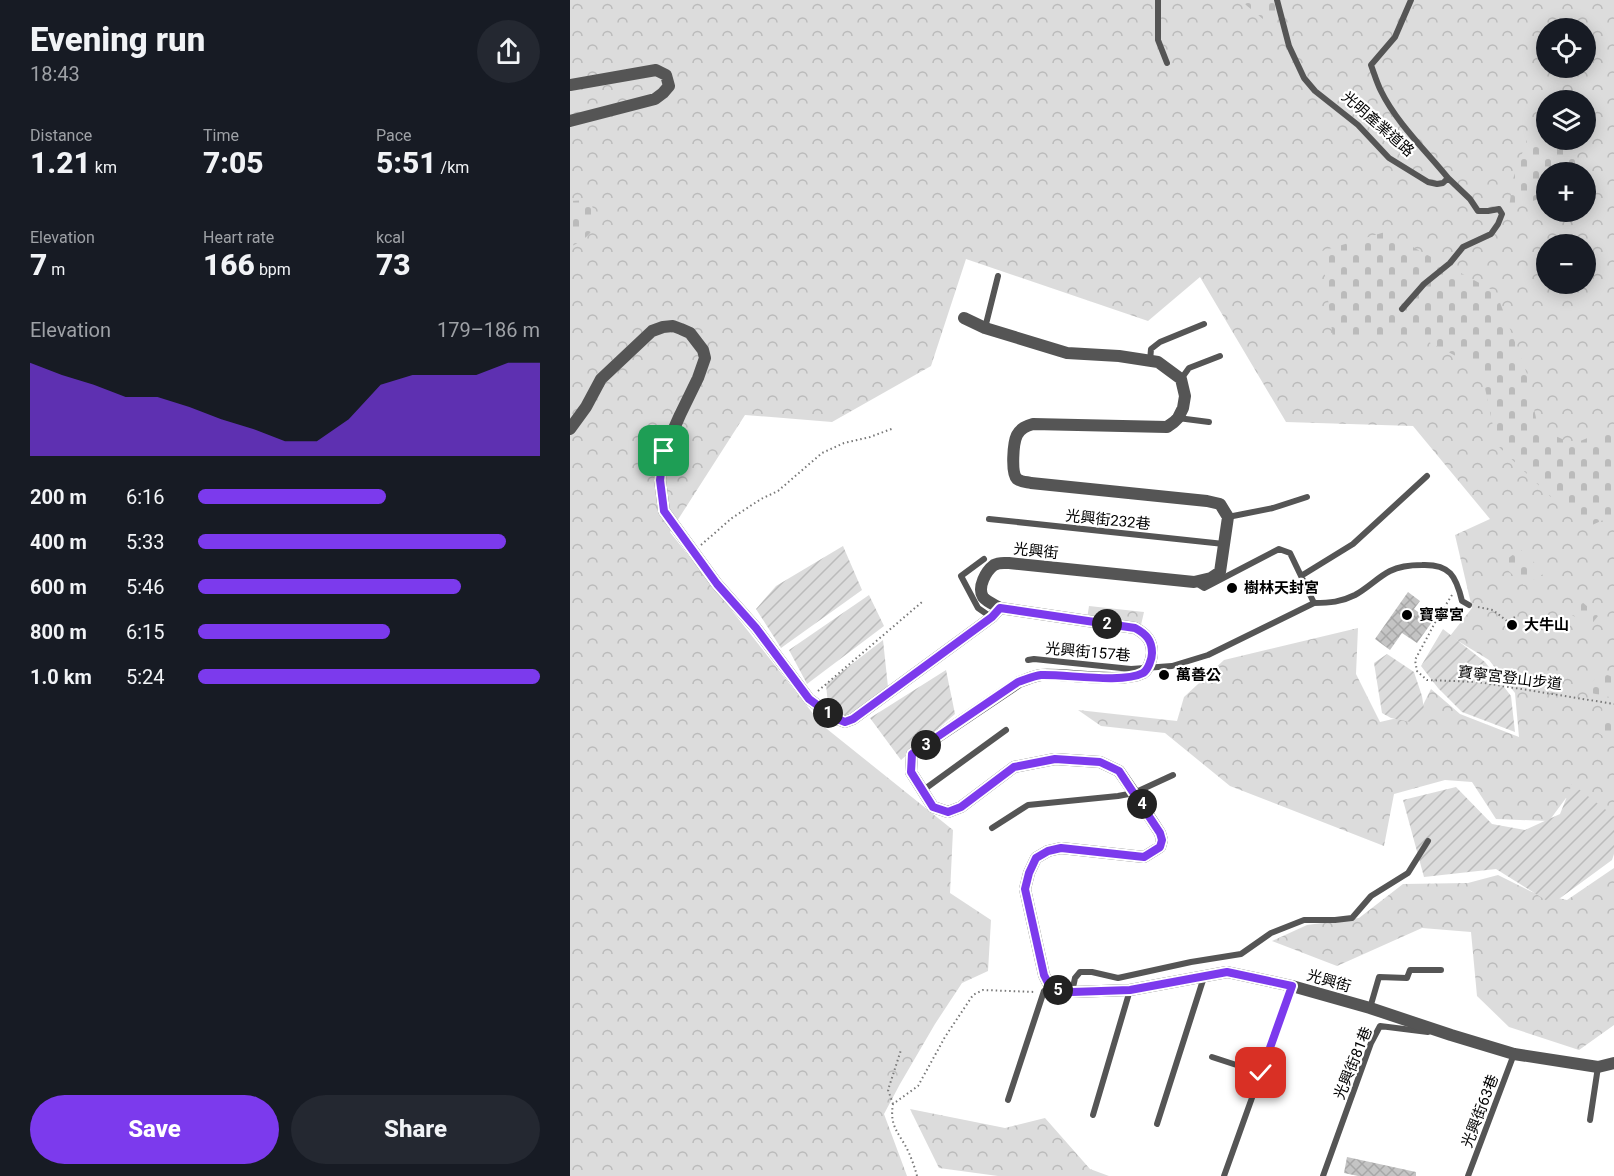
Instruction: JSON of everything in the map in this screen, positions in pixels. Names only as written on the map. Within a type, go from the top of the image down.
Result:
[{"type":"street","points":[[570,85],[656,70],[666,75],[669,86],[655,99],[570,121]]},
{"type":"street","points":[[964,318],[985,328],[1067,353],[1119,356],[1158,362],[1181,379],[1185,396],[1183,408],[1178,418],[1167,427],[1033,424],[1023,428],[1015,441],[1014,474],[1016,478],[1031,483],[1220,504],[1228,517],[1220,572],[1210,578],[1194,582]]},
{"type":"street","points":[[570,429],[586,407],[601,379],[652,332],[673,326],[690,333],[703,350],[705,358],[699,378],[664,451],[660,480],[664,511],[717,584],[756,628],[809,699],[835,718],[845,722],[853,719],[996,613],[1135,628],[1144,633],[1151,642],[1152,656],[1147,669]]},
{"type":"street","name":"光興街","points":[[996,613],[981,591],[982,581],[994,565],[1000,563],[1194,582]]},
{"type":"street","name":"光興街","points":[[1147,669],[1143,673],[1123,678],[1038,675],[1018,682],[912,754],[911,772],[922,791],[933,807],[948,812],[961,807],[1014,767],[1055,759],[1100,762],[1119,771],[1160,833],[1162,840],[1160,847],[1144,857],[1061,848],[1048,851],[1036,858],[1025,889],[1044,975],[1048,983],[1057,990],[1072,992],[1130,990],[1227,972],[1292,986],[1370,1008],[1514,1054],[1598,1067],[1614,1063]]},
{"type":"lane","points":[[1158,0],[1158,40],[1167,63]]},
{"type":"lane","name":"光明產業道路","points":[[1277,0],[1289,46],[1304,78],[1315,92],[1358,125],[1389,158],[1428,182],[1437,184],[1443,183],[1448,178],[1401,121],[1381,92],[1371,65],[1395,37],[1411,0]]},
{"type":"lane","points":[[1402,309],[1424,284],[1450,263],[1463,247],[1491,234],[1502,214],[1498,209],[1478,211],[1470,199],[1448,178]]},
{"type":"lane","points":[[985,328],[998,276]]},
{"type":"lane","points":[[1150,360],[1151,349],[1160,342],[1204,324]]},
{"type":"lane","points":[[1181,379],[1189,368],[1220,356]]},
{"type":"lane","points":[[1178,418],[1209,422]]},
{"type":"lane","points":[[1301,576],[1353,544],[1427,476]]},
{"type":"lane","points":[[1228,517],[1273,508],[1307,497]]},
{"type":"lane","name":"光興街232巷","points":[[989,519],[1224,544]]},
{"type":"lane","points":[[1194,582],[1204,588],[1278,549],[1290,553],[1314,603]]},
{"type":"lane","points":[[984,559],[961,576],[978,608],[996,613]]},
{"type":"lane","name":"光興街157巷","points":[[1028,660],[1131,669],[1172,666],[1208,655],[1314,603],[1334,603],[1356,595],[1390,571],[1409,565],[1440,566],[1447,570],[1458,584]]},
{"type":"lane","points":[[1458,584],[1462,601],[1469,605]]},
{"type":"lane","points":[[922,791],[1006,730]]},
{"type":"lane","points":[[992,828],[1028,805],[1134,793],[1173,775]]},
{"type":"lane","points":[[1072,992],[1075,978],[1080,972],[1092,972],[1118,978],[1241,954],[1271,933],[1304,920],[1352,918],[1371,896],[1408,873],[1428,841]]},
{"type":"lane","points":[[1370,1008],[1379,977],[1407,978],[1410,970],[1441,970]]},
{"type":"lane","points":[[1157,1124],[1204,977]]},
{"type":"lane","points":[[1224,1176],[1292,986]]},
{"type":"lane","points":[[1093,1115],[1130,990]]},
{"type":"lane","points":[[1008,1100],[1044,992]]},
{"type":"lane","name":"光興街81巷","points":[[1323,1176],[1371,1042],[1380,1026],[1451,1035]]},
{"type":"lane","name":"光興街63巷","points":[[1468,1176],[1514,1054]]},
{"type":"lane","points":[[1212,1057],[1261,1073]]},
{"type":"lane","points":[[1590,1120],[1598,1067]]},
{"type":"path","points":[[695,551],[732,518],[778,491],[822,453],[844,443],[894,428]]},
{"type":"path","name":"寶寧宮登山步道","points":[[1458,584],[1416,660],[1417,671],[1427,680],[1478,682],[1614,704]]},
{"type":"path","points":[[809,699],[922,602]]},
{"type":"path","points":[[1469,605],[1493,610],[1507,621],[1515,617],[1517,619]]},
{"type":"path","points":[[893,1104],[918,1086],[945,1037],[973,995],[983,990],[1044,992]]},
{"type":"path","points":[[901,1050],[888,1090],[893,1104],[892,1124],[909,1153],[917,1176]]},
{"type":"green space","points":[[570,0],[1614,0],[1614,840],[1603,814],[1566,798],[1549,821],[1496,819],[1472,782],[1445,780],[1394,794],[1384,846],[1230,786],[1165,733],[1101,726],[1078,710],[1177,721],[1184,697],[1224,660],[1358,628],[1356,674],[1380,722],[1419,713],[1431,689],[1460,714],[1519,737],[1515,693],[1489,660],[1450,636],[1472,608],[1455,535],[1490,519],[1413,426],[1286,422],[1200,277],[1148,321],[966,259],[931,366],[832,422],[745,415],[670,532],[822,725],[953,830],[950,893],[991,920],[988,971],[962,983],[935,1024],[884,1114],[907,1176],[570,1176]]},
{"type":"green space","points":[[1240,0],[1286,0],[1269,24]]},
{"type":"green space","points":[[1536,136],[1536,150],[1573,150],[1577,162],[1536,162],[1536,200],[1509,208],[1513,179],[1528,137]]},
{"type":"green space","points":[[590,200],[595,217],[593,229],[583,240],[570,247],[570,201]]},
{"type":"green space","points":[[1385,232],[1496,292],[1527,374],[1538,428],[1573,444],[1614,427],[1614,515],[1590,526],[1556,502],[1497,445],[1481,369],[1421,338],[1333,339],[1322,251]]},
{"type":"green space","points":[[843,546],[862,590],[781,648],[756,609],[776,586]]},
{"type":"green space","points":[[1520,549],[1545,573],[1524,585],[1501,564]]},
{"type":"green space","points":[[869,595],[884,626],[807,684],[789,650]]},
{"type":"green space","points":[[1580,600],[1598,616],[1590,626],[1567,612]]},
{"type":"green space","points":[[1089,606],[1144,612],[1141,625],[1087,619]]},
{"type":"green space","points":[[1443,629],[1485,662],[1511,696],[1515,732],[1462,712],[1438,688],[1421,666]]},
{"type":"green space","points":[[883,640],[888,687],[845,718],[828,705],[826,684]]},
{"type":"green space","points":[[1387,654],[1414,672],[1422,696],[1425,716],[1415,723],[1391,718],[1382,713],[1374,663]]},
{"type":"green space","points":[[946,670],[955,714],[901,760],[870,718]]},
{"type":"green space","points":[[1601,673],[1614,677],[1614,698],[1582,691]]},
{"type":"green space","points":[[1603,708],[1614,710],[1614,743],[1597,732]]},
{"type":"green space","points":[[1572,784],[1614,816],[1614,854],[1612,860],[1552,904],[1496,869],[1424,877],[1403,800],[1456,787],[1492,824],[1525,830],[1560,814]]},
{"type":"green space","points":[[1614,868],[1614,1025],[1579,1050],[1509,1027],[1477,996],[1471,932],[1422,928],[1337,966],[1272,941],[1307,925],[1359,918],[1403,884],[1468,883],[1498,875],[1532,892],[1567,900]]},
{"type":"green space","points":[[910,1109],[1005,1128],[1045,1118],[1090,1169],[1109,1176],[998,1176],[939,1168]]},
{"type":"building","name":"寶寧宮","points":[[1408,592],[1420,601],[1414,609],[1432,622],[1417,643],[1402,633],[1390,650],[1375,639]]},
{"type":"building","points":[[1347,1157],[1416,1172],[1416,1176],[1358,1176],[1344,1173]]},
{"type":"place","name":"樹林天封宮","points":[[1232,588]]},
{"type":"place","name":"寶寧宮","points":[[1407,615]]},
{"type":"place","name":"大牛山","points":[[1512,625]]},
{"type":"place","name":"萬善公","points":[[1164,675]]},
{"type":"route","points":[[664,451],[660,480],[664,511],[717,584],[756,628],[809,699],[835,718],[845,722],[853,719],[992,617],[1000,608],[1135,628],[1144,633],[1151,642],[1152,656],[1143,673],[1123,678],[1038,675],[1018,682],[912,754],[911,772],[933,807],[948,812],[961,807],[1014,767],[1055,759],[1100,762],[1119,771],[1160,833],[1162,840],[1160,847],[1144,857],[1061,848],[1048,851],[1036,858],[1025,889],[1044,975],[1048,983],[1057,990],[1072,992],[1130,990],[1227,972],[1292,986],[1261,1073]]}]
